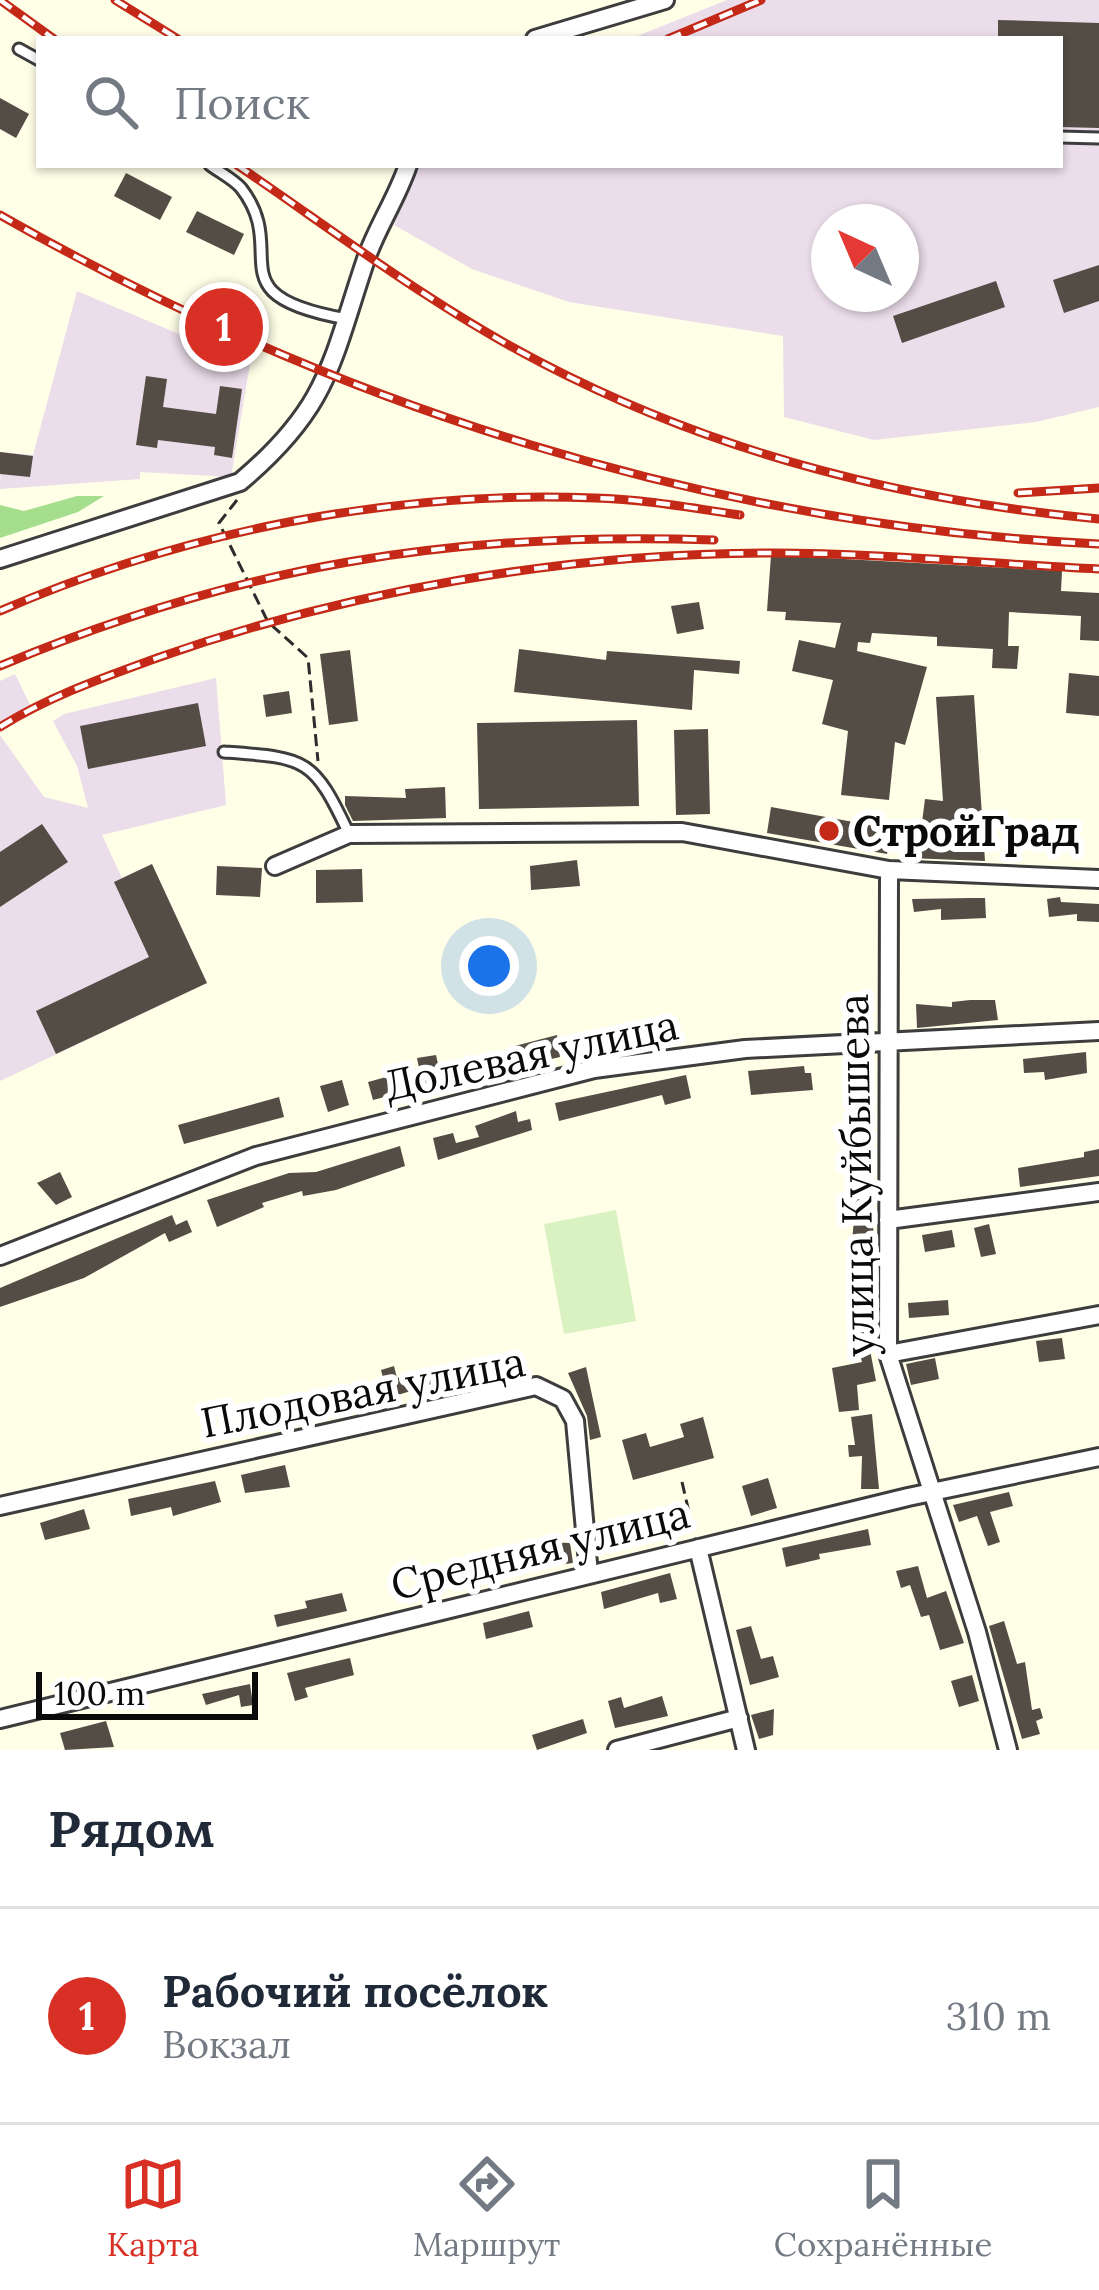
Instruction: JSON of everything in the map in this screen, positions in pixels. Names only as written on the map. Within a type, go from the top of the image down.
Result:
[{"type":"street","points":[[545,36],[665,0]]},
{"type":"street","points":[[0,560],[240,482],[310,413],[368,254],[393,208],[407,168]]},
{"type":"street","points":[[274,866],[349,834],[682,832],[889,870],[1099,878]]},
{"type":"street","name":"улица Куйбышева","points":[[889,870],[888,1354],[1008,1750]]},
{"type":"street","name":"Долевая улица","points":[[0,1256],[256,1156],[594,1069],[745,1049],[1099,1031]]},
{"type":"street","points":[[888,1220],[1099,1192]]},
{"type":"street","points":[[888,1354],[1099,1315]]},
{"type":"street","name":"Плодовая улица","points":[[0,1506],[536,1386],[562,1400],[575,1420],[590,1574]]},
{"type":"street","name":"Средняя улица","points":[[0,1719],[698,1547],[1099,1457]]},
{"type":"street","points":[[698,1547],[746,1750]]},
{"type":"street","points":[[616,1750],[739,1718]]},
{"type":"lane","points":[[19,50],[36,58]]},
{"type":"lane","points":[[1063,137],[1099,138]]},
{"type":"lane","points":[[214,168],[240,186],[259,240],[260,272],[272,292],[307,312],[347,319]]},
{"type":"lane","points":[[224,752],[293,758],[320,781],[349,834]]},
{"type":"path","points":[[245,490],[219,523],[268,622],[308,658],[320,781]]},
{"type":"path","points":[[682,1482],[698,1547]]},
{"type":"shaded area","points":[[727,0],[1099,0],[1099,407],[1036,422],[874,440],[784,417],[783,336],[569,302],[472,269],[394,225],[416,168],[1063,168],[1063,36],[637,36]]},
{"type":"shaded area","points":[[77,291],[250,364],[231,477],[140,472],[140,479],[0,489],[1,452],[33,455]]},
{"type":"shaded area","points":[[15,674],[32,709],[0,733],[0,681]]},
{"type":"shaded area","points":[[216,678],[226,805],[102,835],[122,878],[152,864],[207,983],[0,1081],[0,735],[44,797],[88,808],[77,766],[53,721],[64,714]]},
{"type":"green space","points":[[77,496],[104,496],[78,512],[0,538],[0,505],[24,511]]},
{"type":"green space","points":[[616,1210],[636,1321],[564,1334],[544,1224]]},
{"type":"building","points":[[998,20],[1099,23],[1099,128],[1063,127],[1063,36],[998,36]]},
{"type":"building","points":[[0,98],[29,114],[16,138],[0,129]]},
{"type":"building","points":[[126,173],[172,197],[160,220],[114,196]]},
{"type":"building","points":[[197,211],[244,234],[234,255],[186,232]]},
{"type":"building","points":[[1099,265],[1099,301],[1064,313],[1053,280]]},
{"type":"building","points":[[996,281],[1005,307],[902,343],[893,316],[919,312],[919,307]]},
{"type":"building","points":[[146,376],[167,379],[163,407],[216,414],[220,386],[242,389],[232,458],[214,455],[215,447],[158,440],[157,448],[136,445]]},
{"type":"building","points":[[0,452],[33,456],[30,477],[0,474]]},
{"type":"building","points":[[771,555],[1062,571],[1061,591],[1099,593],[1099,641],[1080,640],[1081,616],[1009,612],[1008,646],[1019,646],[1017,669],[992,668],[993,649],[937,646],[937,637],[872,633],[870,643],[858,642],[857,651],[927,667],[905,745],[895,742],[889,800],[841,795],[848,731],[822,724],[833,680],[792,671],[799,640],[835,648],[841,623],[785,620],[786,612],[767,611]]},
{"type":"building","points":[[699,602],[704,629],[677,634],[671,606]]},
{"type":"building","points":[[519,649],[606,660],[607,651],[740,661],[739,674],[694,670],[692,710],[514,692]]},
{"type":"building","points":[[350,650],[358,721],[329,725],[320,654]]},
{"type":"building","points":[[1069,673],[1099,676],[1099,716],[1066,713]]},
{"type":"building","points":[[289,691],[292,713],[266,717],[263,695]]},
{"type":"building","points":[[974,695],[985,861],[908,858],[910,831],[921,830],[925,799],[943,801],[936,697]]},
{"type":"building","points":[[198,703],[206,746],[88,769],[80,726]]},
{"type":"building","points":[[637,720],[639,806],[479,809],[477,723]]},
{"type":"building","points":[[708,729],[710,814],[676,815],[674,730]]},
{"type":"building","points":[[445,787],[446,818],[353,821],[345,805],[345,796],[406,798],[405,789]]},
{"type":"building","name":"СтройГрад","points":[[771,807],[892,829],[887,854],[767,833]]},
{"type":"building","points":[[42,824],[68,862],[0,907],[0,852]]},
{"type":"building","points":[[577,860],[580,886],[531,890],[530,866]]},
{"type":"building","points":[[152,864],[207,983],[56,1054],[36,1011],[149,957],[114,882]]},
{"type":"building","points":[[217,866],[262,868],[260,897],[216,895]]},
{"type":"building","points":[[362,869],[363,902],[316,903],[316,870]]},
{"type":"building","points":[[1060,897],[1061,902],[1099,904],[1099,922],[1077,921],[1077,914],[1049,917],[1047,899]]},
{"type":"building","points":[[985,898],[986,918],[941,920],[941,909],[914,912],[912,899]]},
{"type":"building","points":[[995,1000],[998,1020],[917,1028],[916,1004],[952,1007],[952,1002]]},
{"type":"building","points":[[670,1026],[671,1042],[638,1045],[636,1030]]},
{"type":"building","points":[[557,1035],[560,1057],[517,1067],[511,1047]]},
{"type":"building","points":[[1086,1052],[1087,1073],[1045,1080],[1044,1072],[1024,1073],[1023,1059]]},
{"type":"building","points":[[436,1055],[442,1082],[373,1100],[368,1082],[419,1068],[417,1058]]},
{"type":"building","points":[[804,1066],[805,1073],[811,1073],[813,1090],[751,1095],[748,1071]]},
{"type":"building","points":[[686,1075],[691,1098],[665,1105],[662,1095],[559,1121],[555,1103]]},
{"type":"building","points":[[342,1080],[349,1105],[328,1112],[320,1086]]},
{"type":"building","points":[[279,1097],[284,1117],[184,1144],[178,1125]]},
{"type":"building","points":[[516,1111],[518,1122],[530,1119],[532,1130],[438,1160],[433,1138],[453,1133],[456,1143],[479,1137],[475,1126]]},
{"type":"building","points":[[851,1137],[873,1137],[872,1158],[850,1158]]},
{"type":"building","points":[[400,1146],[405,1166],[336,1190],[303,1196],[302,1191],[262,1203],[264,1207],[217,1227],[207,1200],[289,1173],[316,1172]]},
{"type":"building","points":[[1099,1149],[1099,1176],[1020,1187],[1018,1168],[1084,1157],[1084,1152]]},
{"type":"building","points":[[60,1172],[72,1197],[56,1205],[37,1183]]},
{"type":"building","points":[[856,1199],[873,1199],[874,1343],[869,1345],[876,1381],[857,1385],[859,1410],[839,1412],[832,1368],[862,1362],[854,1334],[854,1294],[847,1294]]},
{"type":"building","points":[[172,1215],[176,1225],[187,1220],[192,1232],[169,1242],[165,1233],[84,1278],[0,1307],[0,1288]]},
{"type":"building","points":[[989,1224],[996,1254],[981,1257],[974,1228]]},
{"type":"building","points":[[952,1230],[955,1247],[925,1252],[922,1235]]},
{"type":"building","points":[[948,1300],[949,1315],[909,1318],[908,1303]]},
{"type":"building","points":[[1062,1338],[1065,1359],[1039,1362],[1036,1341]]},
{"type":"building","points":[[935,1358],[939,1379],[911,1385],[906,1364]]},
{"type":"building","points":[[394,1366],[397,1378],[437,1367],[440,1382],[388,1398],[381,1370]]},
{"type":"building","points":[[586,1367],[601,1437],[590,1440],[587,1416],[568,1373]]},
{"type":"building","points":[[872,1414],[879,1489],[861,1489],[862,1456],[849,1457],[848,1445],[855,1445],[851,1417]]},
{"type":"building","points":[[703,1417],[714,1458],[633,1480],[622,1440],[646,1433],[650,1447],[684,1437],[680,1424]]},
{"type":"building","points":[[285,1465],[290,1487],[245,1493],[241,1475]]},
{"type":"building","points":[[768,1478],[777,1508],[751,1516],[742,1486]]},
{"type":"building","points":[[215,1481],[221,1502],[173,1516],[171,1507],[131,1516],[128,1499]]},
{"type":"building","points":[[1009,1492],[1013,1506],[990,1512],[1000,1542],[988,1546],[977,1516],[959,1522],[953,1505]]},
{"type":"building","points":[[84,1509],[90,1529],[45,1540],[40,1523]]},
{"type":"building","points":[[868,1529],[871,1545],[819,1554],[820,1559],[786,1567],[782,1548]]},
{"type":"building","points":[[570,1543],[573,1563],[536,1568],[532,1545]]},
{"type":"building","points":[[918,1566],[927,1598],[946,1591],[964,1643],[940,1650],[929,1615],[921,1617],[910,1585],[901,1588],[896,1571]]},
{"type":"building","points":[[670,1573],[677,1599],[660,1603],[658,1593],[604,1609],[601,1592]]},
{"type":"building","points":[[342,1593],[347,1611],[277,1627],[274,1615],[307,1608],[305,1601]]},
{"type":"building","points":[[529,1611],[533,1627],[486,1639],[483,1623]]},
{"type":"building","points":[[1004,1621],[1017,1664],[1025,1662],[1032,1710],[1040,1708],[1043,1718],[1036,1721],[1040,1734],[1022,1739],[989,1626]]},
{"type":"building","points":[[751,1626],[761,1659],[773,1656],[779,1677],[750,1685],[736,1630]]},
{"type":"building","points":[[350,1658],[354,1675],[305,1688],[308,1697],[295,1701],[287,1673]]},
{"type":"building","points":[[972,1675],[979,1701],[959,1707],[951,1681]]},
{"type":"building","points":[[250,1684],[253,1705],[241,1707],[239,1695],[206,1705],[202,1694]]},
{"type":"building","points":[[662,1696],[668,1716],[615,1728],[608,1701],[621,1697],[624,1708]]},
{"type":"building","points":[[774,1709],[773,1735],[759,1739],[751,1715]]},
{"type":"building","points":[[583,1719],[587,1733],[537,1750],[532,1735]]},
{"type":"building","points":[[106,1721],[114,1747],[65,1750],[60,1733]]},
{"type":"railway","points":[[0,0],[50,36]]},
{"type":"railway","points":[[115,0],[173,36]]},
{"type":"railway","points":[[675,36],[761,0]]},
{"type":"railway","points":[[241,168],[387,269],[502,341],[675,423],[813,468],[884,485],[955,500],[1099,519]]},
{"type":"railway","points":[[0,215],[128,284],[260,345],[394,399],[530,445],[669,483],[811,512],[954,533],[1099,544]]},
{"type":"railway","points":[[1018,493],[1099,488]]},
{"type":"railway","points":[[0,611],[142,558],[216,538],[367,509],[520,497],[595,498],[740,515]]},
{"type":"railway","points":[[0,666],[177,602],[350,562],[526,542],[714,540]]},
{"type":"railway","points":[[0,727],[77,688],[230,634],[382,595],[538,568],[772,553],[1099,569]]},
{"type":"place","name":"Рабочий посёлок","points":[[224,327]]},
{"type":"place","name":"СтройГрад","points":[[829,831]]}]
